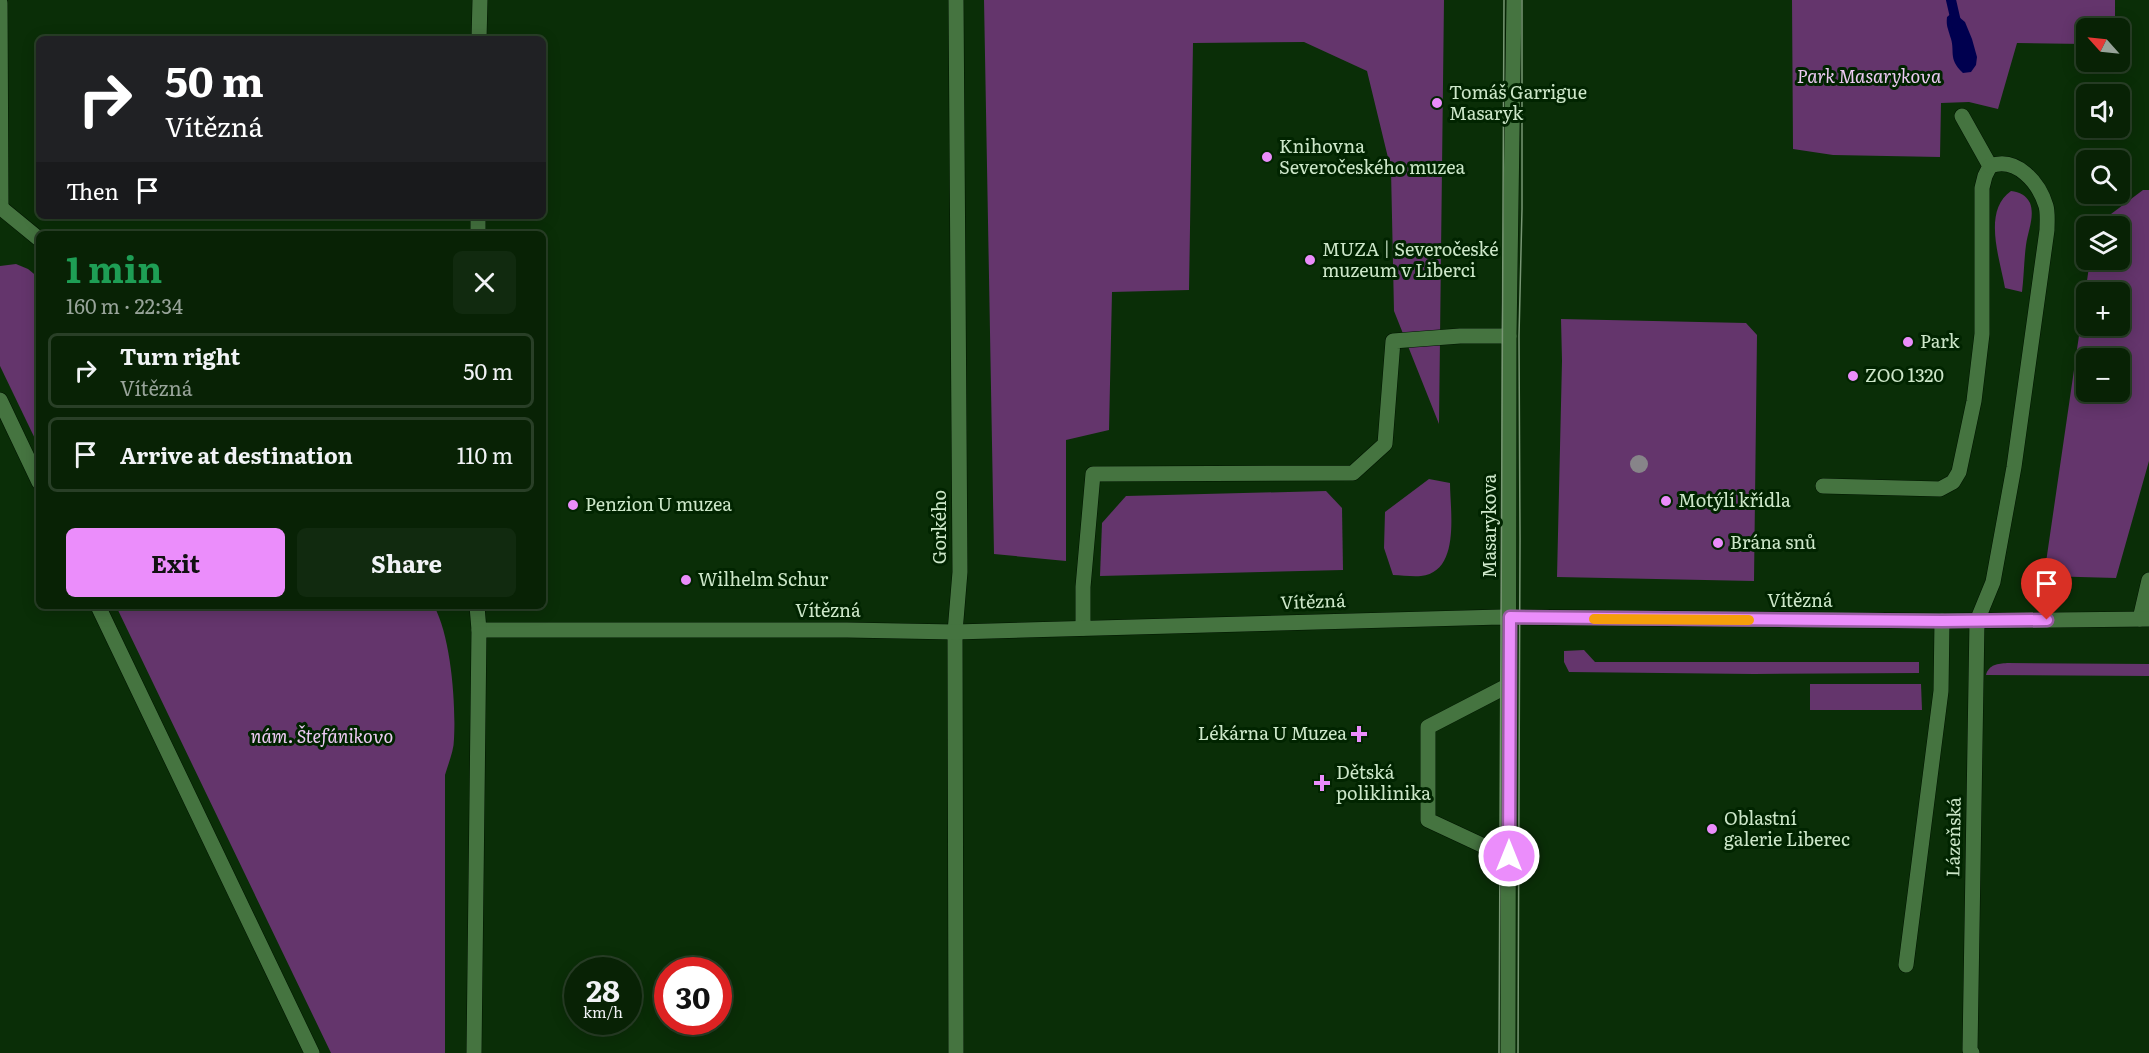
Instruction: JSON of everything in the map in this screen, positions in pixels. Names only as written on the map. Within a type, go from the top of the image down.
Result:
[{"type":"street","points":[[479,36],[480,0]]},
{"type":"street","name":"Gorkého","points":[[956,0],[960,572],[955,632],[956,1053]]},
{"type":"street","name":"Masarykova","points":[[1508,1053],[1509,336],[1514,0]]},
{"type":"street","points":[[0,3],[0,207],[36,237]]},
{"type":"street","points":[[1962,116],[1990,166]]},
{"type":"street","points":[[1823,486],[1940,489],[1953,482],[1959,472],[1974,401],[1982,334],[1982,188],[1990,166],[2001,163],[2024,171],[2034,182],[2047,208],[2047,230],[2014,467],[1992,586],[1977,621]]},
{"type":"street","points":[[1083,628],[1083,587],[1093,474],[1353,473],[1385,444],[1393,340],[1509,336]]},
{"type":"street","points":[[0,400],[36,476]]},
{"type":"street","points":[[2144,619],[2149,580]]},
{"type":"street","points":[[99,609],[312,1053]]},
{"type":"street","points":[[474,1053],[479,630],[477,609]]},
{"type":"street","name":"Vítězná","points":[[479,630],[955,632],[1510,617],[1942,621],[2144,619]]},
{"type":"street","points":[[1906,966],[1941,691],[1942,621]]},
{"type":"street","name":"Lázeňská","points":[[1972,1053],[1970,1050],[1977,621]]},
{"type":"street","points":[[1509,685],[1428,727],[1428,820],[1509,856]]},
{"type":"green space","points":[[984,0],[1444,0],[1439,424],[1394,311],[1391,170],[1367,71],[1304,42],[1193,43],[1189,290],[1112,292],[1109,430],[1066,440],[1066,561],[994,554]]},
{"type":"green space","name":"Park Masarykova","points":[[1792,0],[2115,0],[2115,18],[2076,18],[2076,44],[2017,43],[1998,109],[1969,102],[1941,103],[1940,157],[1833,155],[1793,149]]},
{"type":"green space","points":[[2143,190],[2149,190],[2149,461],[2116,578],[2044,576],[2076,356],[2076,402],[2130,402],[2130,348],[2077,348],[2079,336],[2130,336],[2130,282],[2087,282],[2089,270],[2130,270],[2130,216],[2108,216],[2124,204],[2130,204],[2130,200]]},
{"type":"green space","points":[[2011,191],[2025,196],[2031,208],[2022,292],[2005,288],[1995,236],[1997,211],[2002,200]]},
{"type":"green space","points":[[16,264],[36,276],[36,441],[0,366],[0,266]]},
{"type":"green space","points":[[1561,319],[1746,323],[1757,335],[1754,581],[1557,577]]},
{"type":"green space","points":[[1429,479],[1450,483],[1451,523],[1448,552],[1442,564],[1434,572],[1421,576],[1393,575],[1384,548],[1385,512]]},
{"type":"green space","points":[[1326,491],[1342,508],[1343,570],[1100,576],[1102,523],[1126,496]]},
{"type":"green space","name":"nám. Štefánikovo","points":[[117,609],[435,609],[445,635],[454,707],[454,744],[445,775],[445,1053],[331,1053]]},
{"type":"green space","points":[[1584,650],[1595,662],[1919,662],[1919,673],[1569,672],[1564,662],[1564,651]]},
{"type":"green space","points":[[1997,664],[2149,664],[2149,676],[1986,675],[1987,671]]},
{"type":"green space","points":[[1810,684],[1921,684],[1922,710],[1810,710]]},
{"type":"shaded area","points":[[1953,12],[1965,22],[1972,39],[1977,57],[1976,65],[1971,72],[1963,73],[1953,59],[1947,17]]},
{"type":"waterway","points":[[1951,0],[1957,26]]},
{"type":"tram line","points":[[1499,1053],[1504,0]]},
{"type":"tram line","points":[[1518,1053],[1522,0]]},
{"type":"slow traffic","points":[[1594,619],[1749,620]]},
{"type":"place","name":"Tomáš Garrigue Masaryk","points":[[1437,103]]},
{"type":"place","name":"Knihovna Severočeského muzea","points":[[1267,157]]},
{"type":"place","name":"MUZA | Severočeské muzeum v Liberci","points":[[1310,260]]},
{"type":"place","name":"Park","points":[[1908,342]]},
{"type":"place","name":"ZOO 1320","points":[[1853,376]]},
{"type":"place","name":"Motýlí křídla","points":[[1666,501]]},
{"type":"place","name":"Penzion U muzea","points":[[573,505]]},
{"type":"place","name":"Brána snů","points":[[1718,543]]},
{"type":"place","name":"Wilhelm Schur","points":[[686,580]]},
{"type":"place","name":"Lékárna U Muzea","points":[[1359,734]]},
{"type":"place","name":"Dětská poliklinika","points":[[1322,783]]},
{"type":"place","name":"Oblastní galerie Liberec","points":[[1712,829]]},
{"type":"route","points":[[1509,856],[1510,617],[2047,620]]}]
